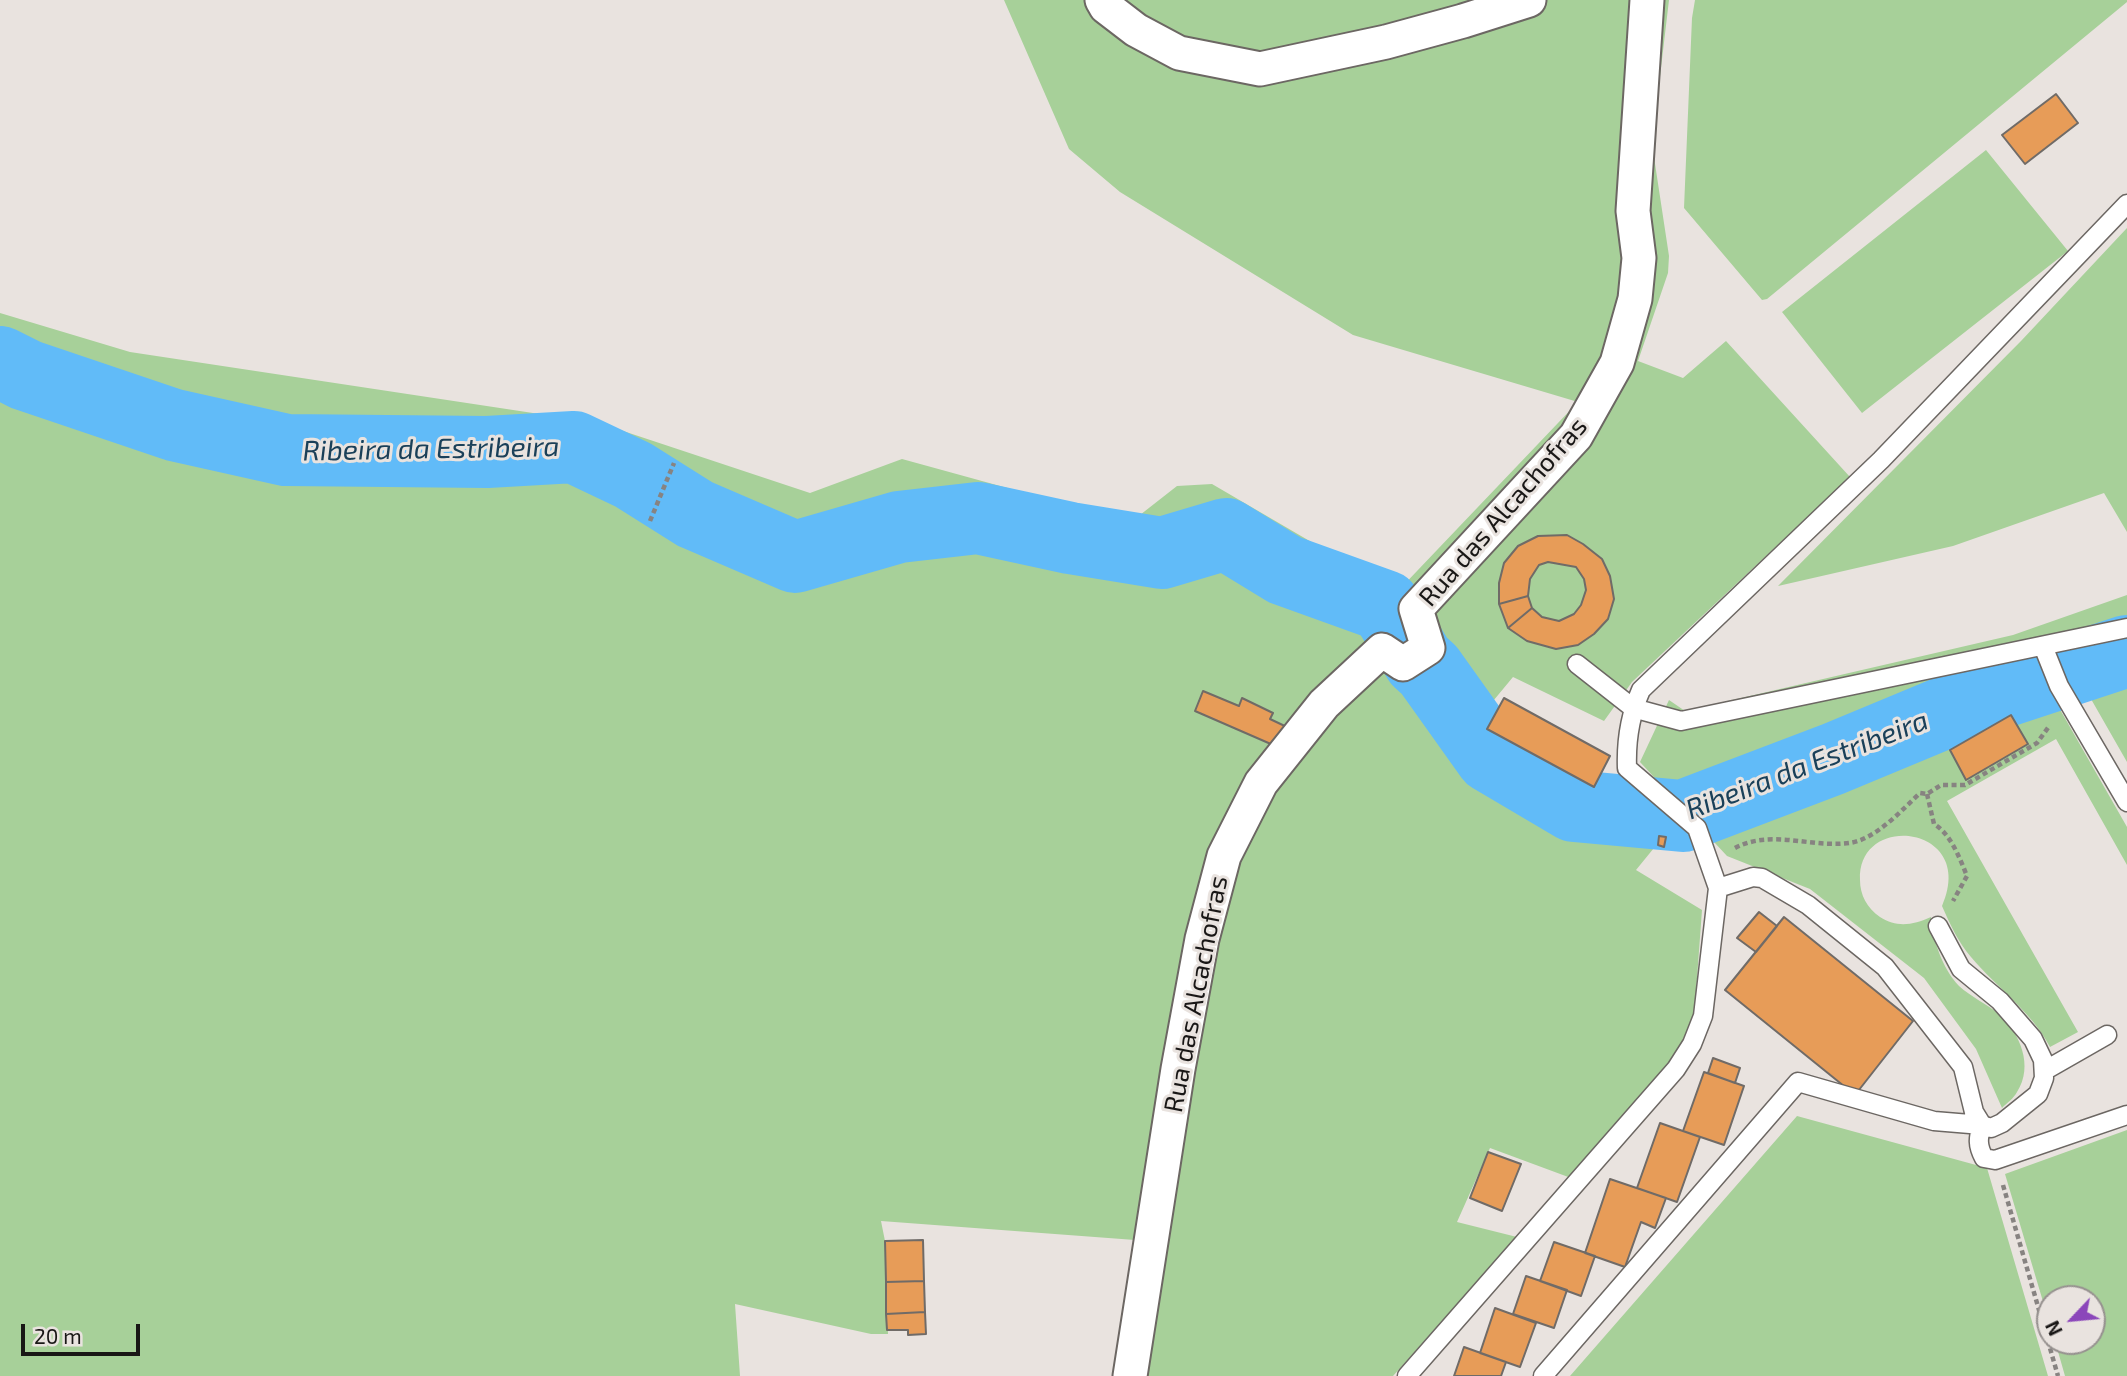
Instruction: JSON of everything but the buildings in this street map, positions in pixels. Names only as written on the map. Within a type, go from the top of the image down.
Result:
[{"type":"street","points":[[1102,0],[1106,7],[1136,30],[1179,53],[1260,69],[1386,42],[1530,0]]},
{"type":"street","name":"Rua das Alcachofras","points":[[1130,1376],[1202,939],[1224,856],[1261,783],[1324,704],[1381,650],[1416,656],[1416,610],[1576,436],[1617,363],[1635,299],[1639,258],[1633,211],[1647,0]]},
{"type":"lane","points":[[1407,1376],[1676,1069],[1692,1044],[1703,1016],[1718,888],[1697,828],[1652,792],[1628,768],[1626,748],[1633,708],[1642,690],[1881,460],[2127,204]]},
{"type":"lane","points":[[1577,664],[1633,708],[1681,721],[2046,652],[2127,628]]},
{"type":"lane","points":[[2046,652],[2064,693],[2127,802]]},
{"type":"lane","points":[[1718,888],[1753,877],[1762,878],[1808,905],[1885,967],[1963,1067],[1974,1112],[1982,1125]]},
{"type":"lane","points":[[1543,1376],[1798,1082],[1934,1121],[1991,1128],[2002,1123],[2038,1094],[2044,1078],[2043,1060],[2033,1039],[2000,1001],[1961,969],[1938,926]]},
{"type":"lane","points":[[2044,1072],[2108,1035]]},
{"type":"lane","points":[[1982,1125],[1977,1140],[1979,1150],[1984,1158],[1995,1160],[2127,1115]]},
{"type":"path","points":[[650,521],[674,463]]},
{"type":"path","points":[[1710,861],[1748,841],[1765,839],[1851,843],[1889,824],[1920,793],[1927,794],[1941,785],[1965,785],[2037,743],[2064,693]]},
{"type":"path","points":[[1927,794],[1934,824],[1955,848],[1967,876],[1938,926]]},
{"type":"path","points":[[1995,1160],[2058,1376]]},
{"type":"green space","points":[[1004,0],[1669,0],[1652,144],[1669,256],[1668,273],[1638,361],[1683,378],[1726,341],[1850,477],[1632,682],[1604,721],[1513,677],[1479,718],[1432,618],[1434,605],[1383,660],[1405,680],[1469,767],[1547,819],[1667,832],[1636,870],[1702,910],[1694,1019],[1686,1042],[1571,1178],[1490,1148],[1457,1222],[1517,1237],[1393,1376],[1138,1376],[1167,1203],[1247,791],[1135,1240],[881,1221],[885,1241],[888,1334],[871,1334],[735,1304],[740,1376],[0,1376],[0,313],[130,352],[599,423],[810,493],[902,459],[1131,522],[1177,486],[1212,484],[1397,592],[1578,402],[1353,335],[1120,192],[1069,149]]},
{"type":"green space","points":[[1695,0],[2127,2],[1767,299],[1762,300],[1684,208]]},
{"type":"green space","points":[[1986,150],[2068,251],[1862,413],[1782,312]]},
{"type":"green space","points":[[2127,228],[2127,532],[2104,493],[1953,546],[1778,586],[2021,341]]},
{"type":"green space","points":[[2127,595],[2127,762],[2079,678],[1954,722],[1937,740],[2058,706],[2127,827],[2127,865],[2056,739],[1947,801],[2078,1032],[2050,1047],[2024,1011],[1966,951],[1942,906],[1949,879],[1944,858],[1931,844],[1913,837],[1894,837],[1877,844],[1864,858],[1860,886],[1871,910],[1886,920],[1899,924],[1918,922],[1931,917],[1939,953],[1953,979],[1999,1014],[2018,1040],[2024,1061],[2022,1082],[2014,1096],[2002,1108],[1976,1049],[1924,978],[1810,889],[1727,856],[1640,762],[1669,700],[1685,711],[2013,635]]},
{"type":"green space","points":[[1797,1116],[1987,1168],[2036,1335],[2036,1355],[2042,1355],[2048,1376],[1570,1376]]},
{"type":"green space","points":[[2127,1130],[2127,1376],[2065,1376],[2059,1355],[2106,1355],[2106,1285],[2038,1285],[2005,1174]]},
{"type":"waterway","name":"Ribeira da Estribeira","points":[[0,362],[26,375],[174,425],[286,450],[487,452],[574,447],[633,475],[695,514],[795,557],[899,527],[978,518],[1070,538],[1162,553],[1226,534],[1285,570],[1385,606],[1419,661],[1429,670],[1491,757],[1574,806],[1683,816],[1833,759],[1963,705],[2127,651]]}]
